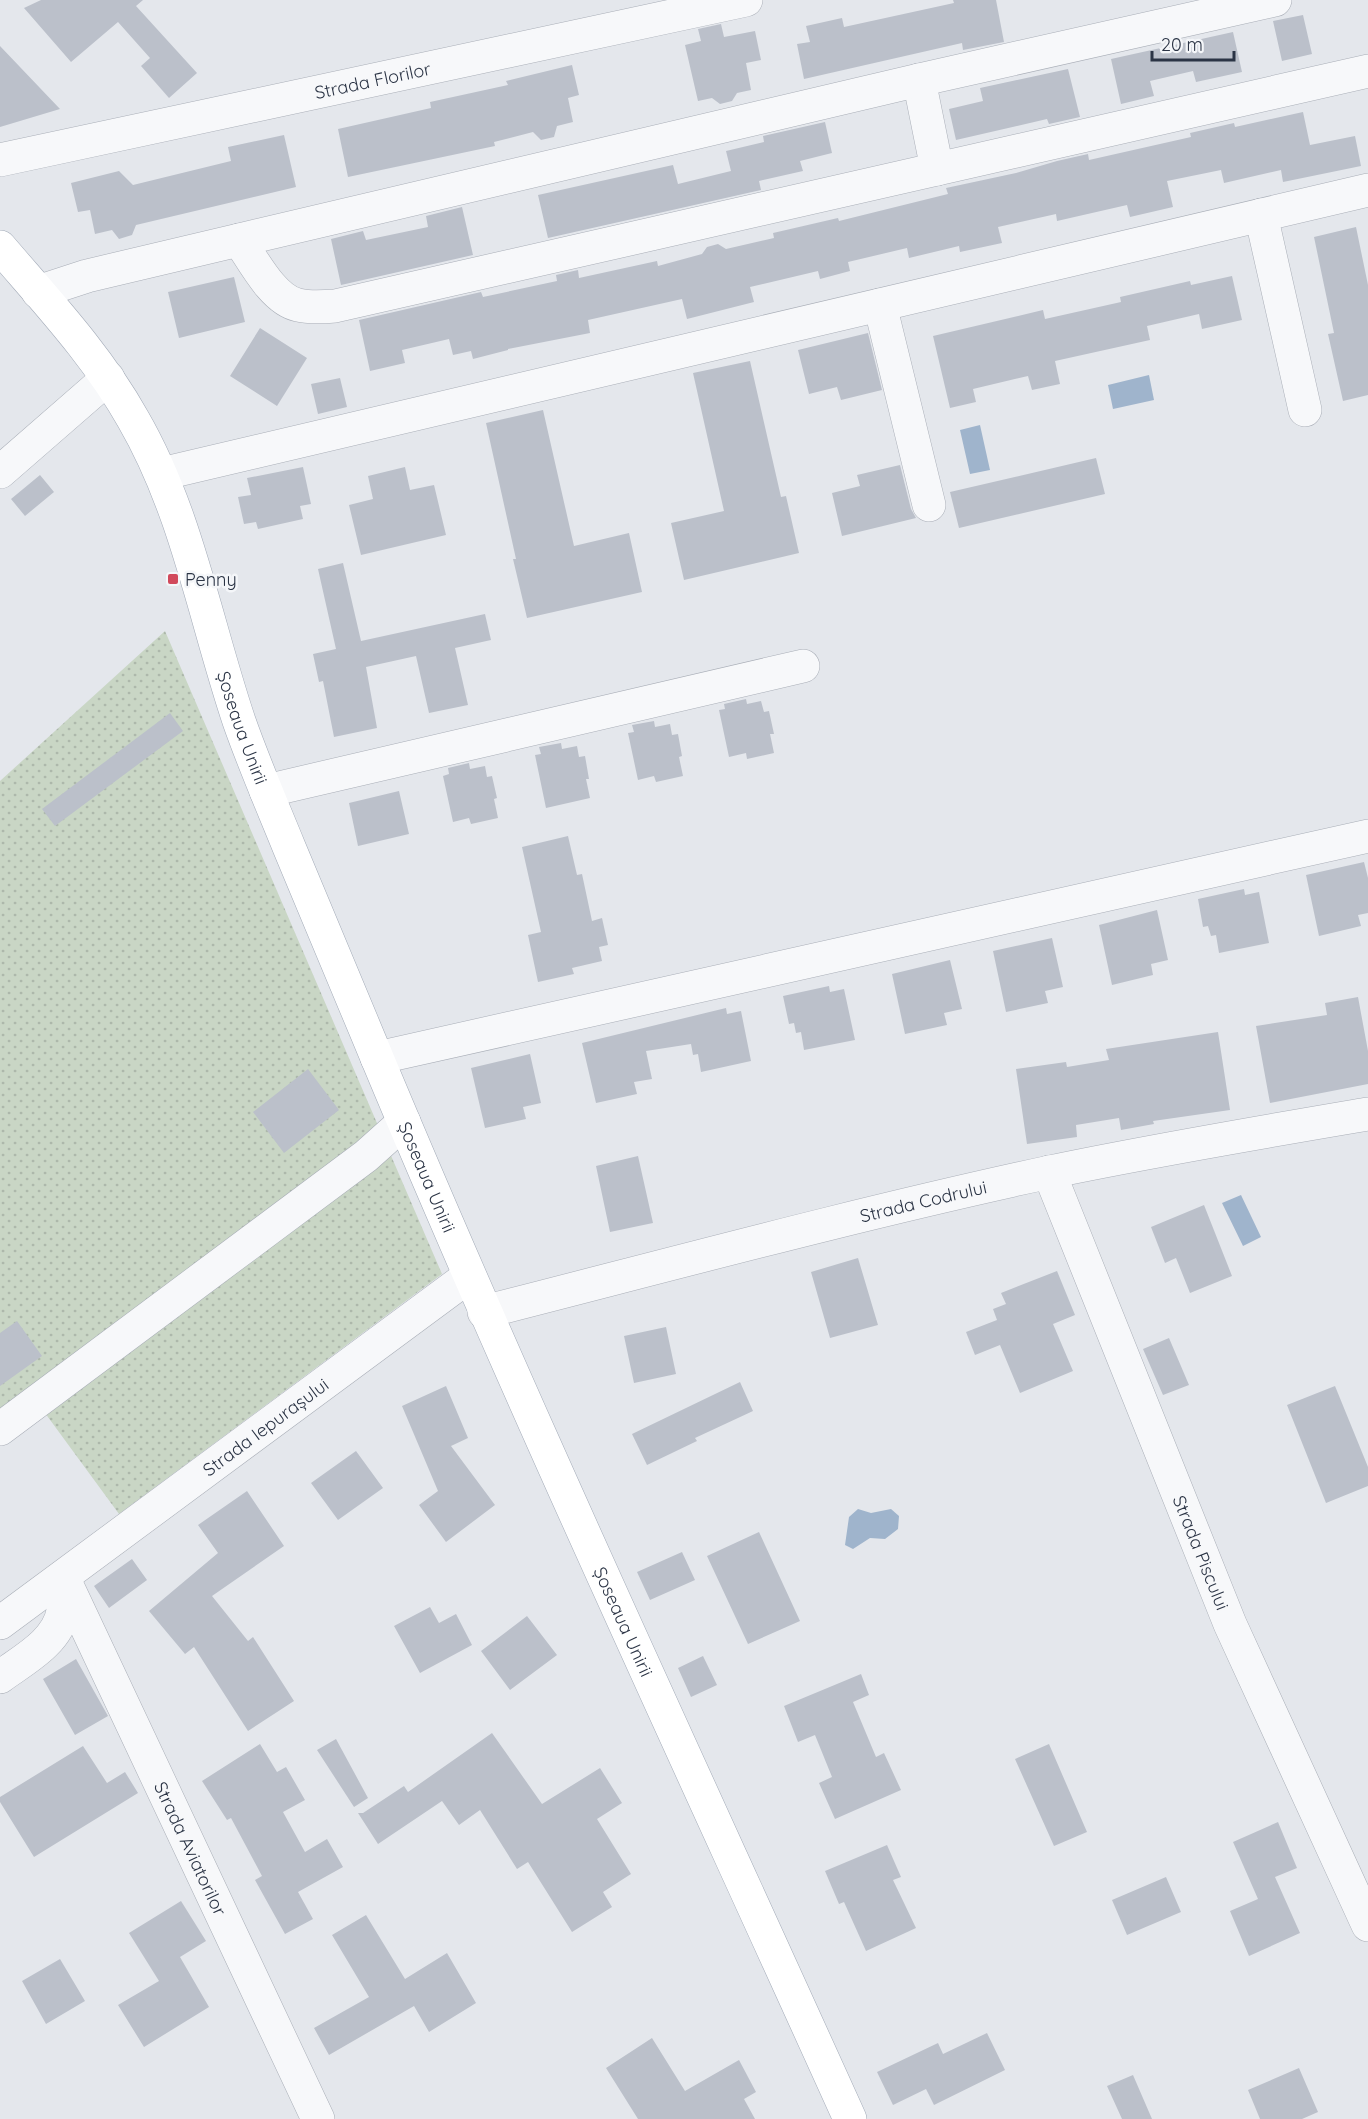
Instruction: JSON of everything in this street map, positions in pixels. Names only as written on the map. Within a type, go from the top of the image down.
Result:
[{"type":"main road","name":"Șoseaua Unirii","points":[[0,246],[108,378],[134,421],[161,474],[188,548],[238,719],[377,1058],[484,1312],[569,1504],[850,2119]]},
{"type":"street","name":"Strada Florilor","points":[[0,160],[746,0]]},
{"type":"street","points":[[38,292],[87,276],[239,240],[919,80],[1275,0]]},
{"type":"street","points":[[239,240],[274,291],[284,300],[312,308],[335,306],[1368,71]]},
{"type":"street","points":[[919,80],[937,169]]},
{"type":"street","points":[[161,474],[1368,190]]},
{"type":"street","points":[[1262,215],[1305,410]]},
{"type":"street","points":[[879,304],[929,505]]},
{"type":"street","points":[[0,472],[108,378]]},
{"type":"street","points":[[266,790],[802,666]]},
{"type":"street","points":[[377,1058],[1368,836]]},
{"type":"street","name":"Strada Codrului","points":[[484,1312],[1049,1172],[1368,1114]]},
{"type":"street","points":[[0,1429],[366,1156],[404,1122]]},
{"type":"street","name":"Strada Piscului","points":[[1049,1172],[1230,1624],[1368,1925]]},
{"type":"street","name":"Strada Iepurașului","points":[[0,1623],[469,1276]]},
{"type":"street","points":[[0,1677],[46,1642],[56,1630],[63,1612],[63,1577]]},
{"type":"street","name":"Strada Aviatorilor","points":[[63,1577],[318,2119]]},
{"type":"green space","points":[[165,631],[442,1274],[119,1514],[34,1398],[0,1422],[0,781]]},
{"type":"water","points":[[1149,375],[1154,400],[1113,409],[1108,385]]},
{"type":"water","points":[[980,425],[990,470],[970,474],[960,430]]},
{"type":"water","points":[[1241,1195],[1261,1237],[1243,1246],[1222,1203]]},
{"type":"water","points":[[858,1509],[871,1513],[891,1509],[899,1516],[898,1529],[885,1539],[870,1538],[853,1549],[845,1545],[849,1517]]},
{"type":"building","points":[[41,0],[143,0],[136,6],[197,73],[169,98],[141,66],[150,58],[118,22],[71,62],[24,8]]},
{"type":"building","points":[[953,0],[996,0],[1004,42],[963,50],[962,43],[804,79],[797,44],[810,42],[806,26],[842,18],[844,27],[954,3]]},
{"type":"building","points":[[1303,15],[1312,54],[1282,61],[1273,21]]},
{"type":"building","points":[[721,24],[724,37],[755,31],[761,60],[746,63],[751,90],[737,93],[732,101],[720,104],[712,98],[698,101],[685,45],[701,41],[698,29]]},
{"type":"building","points":[[1233,32],[1242,72],[1196,82],[1193,71],[1150,81],[1154,96],[1121,104],[1111,59]]},
{"type":"building","points":[[0,46],[60,109],[0,127]]},
{"type":"building","points":[[572,65],[579,95],[568,98],[573,122],[557,126],[554,137],[541,140],[533,132],[494,142],[495,146],[348,177],[338,129],[431,108],[430,102],[508,85],[506,81]]},
{"type":"building","points":[[1068,69],[1080,117],[1049,124],[1047,119],[956,140],[949,109],[983,101],[980,88]]},
{"type":"building","points":[[1303,112],[1310,145],[1355,136],[1361,166],[1283,182],[1281,170],[1224,183],[1221,170],[1167,181],[1173,207],[1130,217],[1127,205],[1057,221],[1056,214],[998,227],[1002,243],[960,252],[959,246],[909,258],[907,248],[848,262],[850,271],[820,279],[818,271],[750,287],[754,302],[687,319],[682,299],[588,320],[590,333],[508,349],[473,359],[471,351],[453,355],[449,339],[402,350],[405,363],[370,371],[359,320],[481,292],[483,297],[557,281],[556,275],[578,270],[579,278],[657,261],[658,266],[702,254],[707,247],[718,244],[726,249],[774,238],[773,233],[838,218],[839,221],[948,194],[946,188],[1016,173],[1057,161],[1088,154],[1089,160],[1191,137],[1190,133],[1234,123],[1235,127]]},
{"type":"building","points":[[825,122],[832,153],[800,161],[803,171],[759,181],[761,190],[548,238],[538,195],[673,165],[678,184],[731,171],[726,151],[764,142],[763,136]]},
{"type":"building","points":[[284,135],[296,187],[136,225],[132,235],[119,239],[112,230],[95,234],[90,210],[78,212],[71,183],[119,171],[133,185],[231,161],[228,147]]},
{"type":"building","points":[[462,207],[473,255],[341,285],[331,239],[363,231],[366,240],[428,227],[426,216]]},
{"type":"building","points":[[1356,227],[1368,285],[1368,395],[1343,401],[1328,334],[1334,333],[1314,237]]},
{"type":"building","points":[[1232,276],[1242,320],[1202,329],[1199,314],[1147,326],[1150,340],[1055,361],[1060,384],[1032,390],[1028,376],[973,389],[976,402],[950,408],[933,336],[1043,310],[1045,319],[1121,302],[1120,297],[1190,281],[1191,285]]},
{"type":"building","points":[[234,277],[245,322],[179,338],[168,292]]},
{"type":"building","points":[[260,328],[307,358],[277,406],[230,376]]},
{"type":"building","points":[[868,333],[882,390],[841,400],[837,387],[809,394],[798,350]]},
{"type":"building","points":[[750,361],[781,497],[786,496],[799,553],[684,580],[671,523],[724,511],[693,373]]},
{"type":"building","points":[[340,378],[347,407],[318,414],[311,384]]},
{"type":"building","points":[[543,410],[574,546],[629,533],[642,592],[527,618],[486,423]]},
{"type":"building","points":[[1096,458],[1105,494],[959,528],[950,492]]},
{"type":"building","points":[[900,465],[911,509],[916,518],[842,536],[832,493],[860,486],[857,475]]},
{"type":"building","points":[[303,467],[311,504],[300,506],[303,519],[258,529],[256,522],[244,524],[238,497],[251,495],[247,478]]},
{"type":"building","points":[[405,467],[410,490],[434,485],[446,535],[361,555],[349,505],[373,499],[368,476]]},
{"type":"building","points":[[40,475],[54,492],[25,516],[11,499]]},
{"type":"building","points":[[343,563],[361,641],[485,614],[491,640],[455,648],[468,705],[429,713],[416,656],[366,667],[377,728],[334,737],[323,681],[319,682],[313,654],[336,649],[318,569]]},
{"type":"building","points":[[746,699],[747,704],[761,701],[764,712],[769,711],[774,734],[770,734],[774,753],[747,759],[746,753],[729,757],[719,710],[725,709],[724,704]]},
{"type":"building","points":[[170,713],[183,731],[55,826],[42,809]]},
{"type":"building","points":[[654,721],[655,727],[670,724],[672,735],[678,734],[683,776],[656,782],[654,776],[638,780],[628,733],[634,732],[632,725]]},
{"type":"building","points":[[561,743],[562,749],[577,746],[579,757],[585,756],[590,798],[546,808],[535,755],[541,754],[539,747]]},
{"type":"building","points":[[469,763],[470,769],[485,766],[487,777],[492,776],[497,798],[494,799],[498,818],[471,824],[469,818],[453,822],[443,776],[449,774],[448,768]]},
{"type":"building","points":[[399,791],[409,834],[358,846],[349,803]]},
{"type":"building","points":[[568,836],[577,875],[582,874],[592,921],[602,918],[608,945],[599,947],[602,961],[572,968],[574,974],[538,982],[528,935],[541,932],[522,847]]},
{"type":"building","points":[[1364,862],[1368,878],[1368,913],[1358,915],[1361,926],[1319,936],[1306,875]]},
{"type":"building","points":[[1244,889],[1245,895],[1259,892],[1269,943],[1219,953],[1216,935],[1211,936],[1208,926],[1203,927],[1198,899]]},
{"type":"building","points":[[1157,910],[1168,960],[1151,964],[1153,975],[1112,985],[1099,925]]},
{"type":"building","points":[[1052,938],[1063,987],[1045,991],[1048,1003],[1006,1012],[993,951]]},
{"type":"building","points":[[950,960],[962,1009],[944,1013],[947,1025],[905,1034],[892,974]]},
{"type":"building","points":[[829,986],[830,992],[844,989],[855,1040],[804,1050],[801,1032],[796,1033],[794,1023],[789,1024],[783,996]]},
{"type":"building","points":[[1358,997],[1368,1051],[1368,1084],[1270,1103],[1256,1026],[1327,1015],[1325,1003]]},
{"type":"building","points":[[726,1008],[727,1014],[741,1011],[751,1061],[701,1072],[698,1054],[693,1055],[691,1044],[646,1051],[652,1079],[634,1082],[637,1094],[596,1103],[582,1043]]},
{"type":"building","points":[[1218,1032],[1230,1110],[1153,1121],[1154,1124],[1121,1130],[1119,1118],[1076,1125],[1077,1137],[1027,1144],[1016,1069],[1066,1062],[1067,1067],[1109,1060],[1106,1049]]},
{"type":"building","points":[[530,1054],[541,1103],[523,1107],[526,1119],[485,1128],[471,1068]]},
{"type":"building","points":[[308,1069],[339,1110],[284,1153],[253,1112]]},
{"type":"building","points":[[638,1156],[653,1223],[610,1232],[596,1166]]},
{"type":"building","points":[[1204,1205],[1232,1276],[1190,1293],[1176,1258],[1165,1263],[1151,1227]]},
{"type":"building","points":[[858,1258],[878,1325],[830,1338],[811,1272]]},
{"type":"building","points":[[1057,1271],[1075,1315],[1053,1324],[1073,1371],[1020,1393],[1000,1345],[975,1355],[966,1332],[997,1320],[993,1309],[1006,1304],[1001,1293]]},
{"type":"building","points":[[17,1321],[42,1356],[0,1386],[0,1333]]},
{"type":"building","points":[[666,1327],[676,1374],[634,1383],[624,1336]]},
{"type":"building","points":[[1169,1338],[1189,1385],[1163,1395],[1143,1349]]},
{"type":"building","points":[[740,1382],[753,1411],[695,1438],[697,1441],[647,1465],[632,1434]]},
{"type":"building","points":[[446,1386],[468,1438],[451,1446],[495,1505],[446,1542],[419,1505],[438,1491],[402,1406]]},
{"type":"building","points":[[1335,1386],[1368,1467],[1368,1486],[1326,1503],[1287,1405]]},
{"type":"building","points":[[356,1451],[383,1488],[338,1520],[311,1483]]},
{"type":"building","points":[[247,1491],[284,1546],[212,1596],[248,1641],[253,1637],[294,1701],[248,1731],[194,1647],[185,1654],[149,1611],[218,1553],[198,1525]]},
{"type":"building","points":[[759,1532],[800,1621],[748,1644],[707,1556]]},
{"type":"building","points":[[682,1552],[695,1580],[650,1600],[637,1572]]},
{"type":"building","points":[[132,1559],[147,1580],[109,1608],[94,1586]]},
{"type":"building","points":[[430,1607],[439,1623],[456,1614],[472,1645],[420,1673],[394,1626]]},
{"type":"building","points":[[527,1616],[557,1655],[510,1690],[481,1651]]},
{"type":"building","points":[[703,1656],[717,1685],[691,1697],[678,1668]]},
{"type":"building","points":[[76,1659],[108,1716],[75,1735],[43,1679]]},
{"type":"building","points":[[861,1674],[869,1695],[853,1702],[876,1757],[884,1753],[901,1790],[835,1819],[819,1783],[832,1777],[815,1735],[798,1742],[784,1706]]},
{"type":"building","points":[[492,1733],[542,1804],[600,1768],[622,1803],[597,1819],[631,1874],[603,1892],[612,1907],[572,1932],[528,1862],[517,1869],[480,1810],[459,1825],[442,1801],[378,1844],[358,1813],[363,1813],[404,1786],[408,1792]]},
{"type":"building","points":[[336,1739],[368,1798],[354,1807],[317,1750]]},
{"type":"building","points":[[260,1744],[277,1772],[286,1767],[305,1800],[283,1812],[305,1852],[327,1839],[343,1867],[298,1892],[313,1919],[285,1934],[255,1880],[262,1876],[231,1818],[227,1820],[202,1781]]},
{"type":"building","points":[[1049,1744],[1087,1832],[1054,1846],[1015,1759]]},
{"type":"building","points":[[83,1746],[107,1783],[125,1772],[138,1793],[34,1857],[0,1802],[0,1797]]},
{"type":"building","points":[[1278,1822],[1297,1868],[1275,1877],[1300,1933],[1249,1956],[1230,1911],[1258,1899],[1233,1842]]},
{"type":"building","points":[[887,1845],[901,1877],[893,1880],[916,1928],[866,1951],[844,1902],[839,1904],[825,1871]]},
{"type":"building","points":[[1166,1877],[1181,1912],[1127,1935],[1112,1900]]},
{"type":"building","points":[[181,1901],[206,1941],[180,1957],[209,2007],[144,2047],[118,2005],[159,1981],[129,1933]]},
{"type":"building","points":[[366,1915],[405,1979],[447,1953],[476,2003],[429,2032],[414,2006],[329,2055],[314,2028],[369,1997],[332,1935]]},
{"type":"building","points":[[60,1959],[85,2001],[46,2024],[22,1981]]},
{"type":"building","points":[[987,2033],[1005,2070],[934,2105],[926,2089],[893,2105],[877,2072],[938,2043],[943,2054]]},
{"type":"building","points":[[652,2038],[685,2091],[739,2060],[756,2092],[744,2099],[755,2119],[638,2119],[606,2068]]},
{"type":"building","points":[[1299,2068],[1318,2112],[1302,2119],[1260,2119],[1248,2090]]},
{"type":"building","points":[[1133,2075],[1152,2119],[1122,2119],[1107,2086]]},
{"type":"place","name":"Penny","points":[[173,579]]}]
